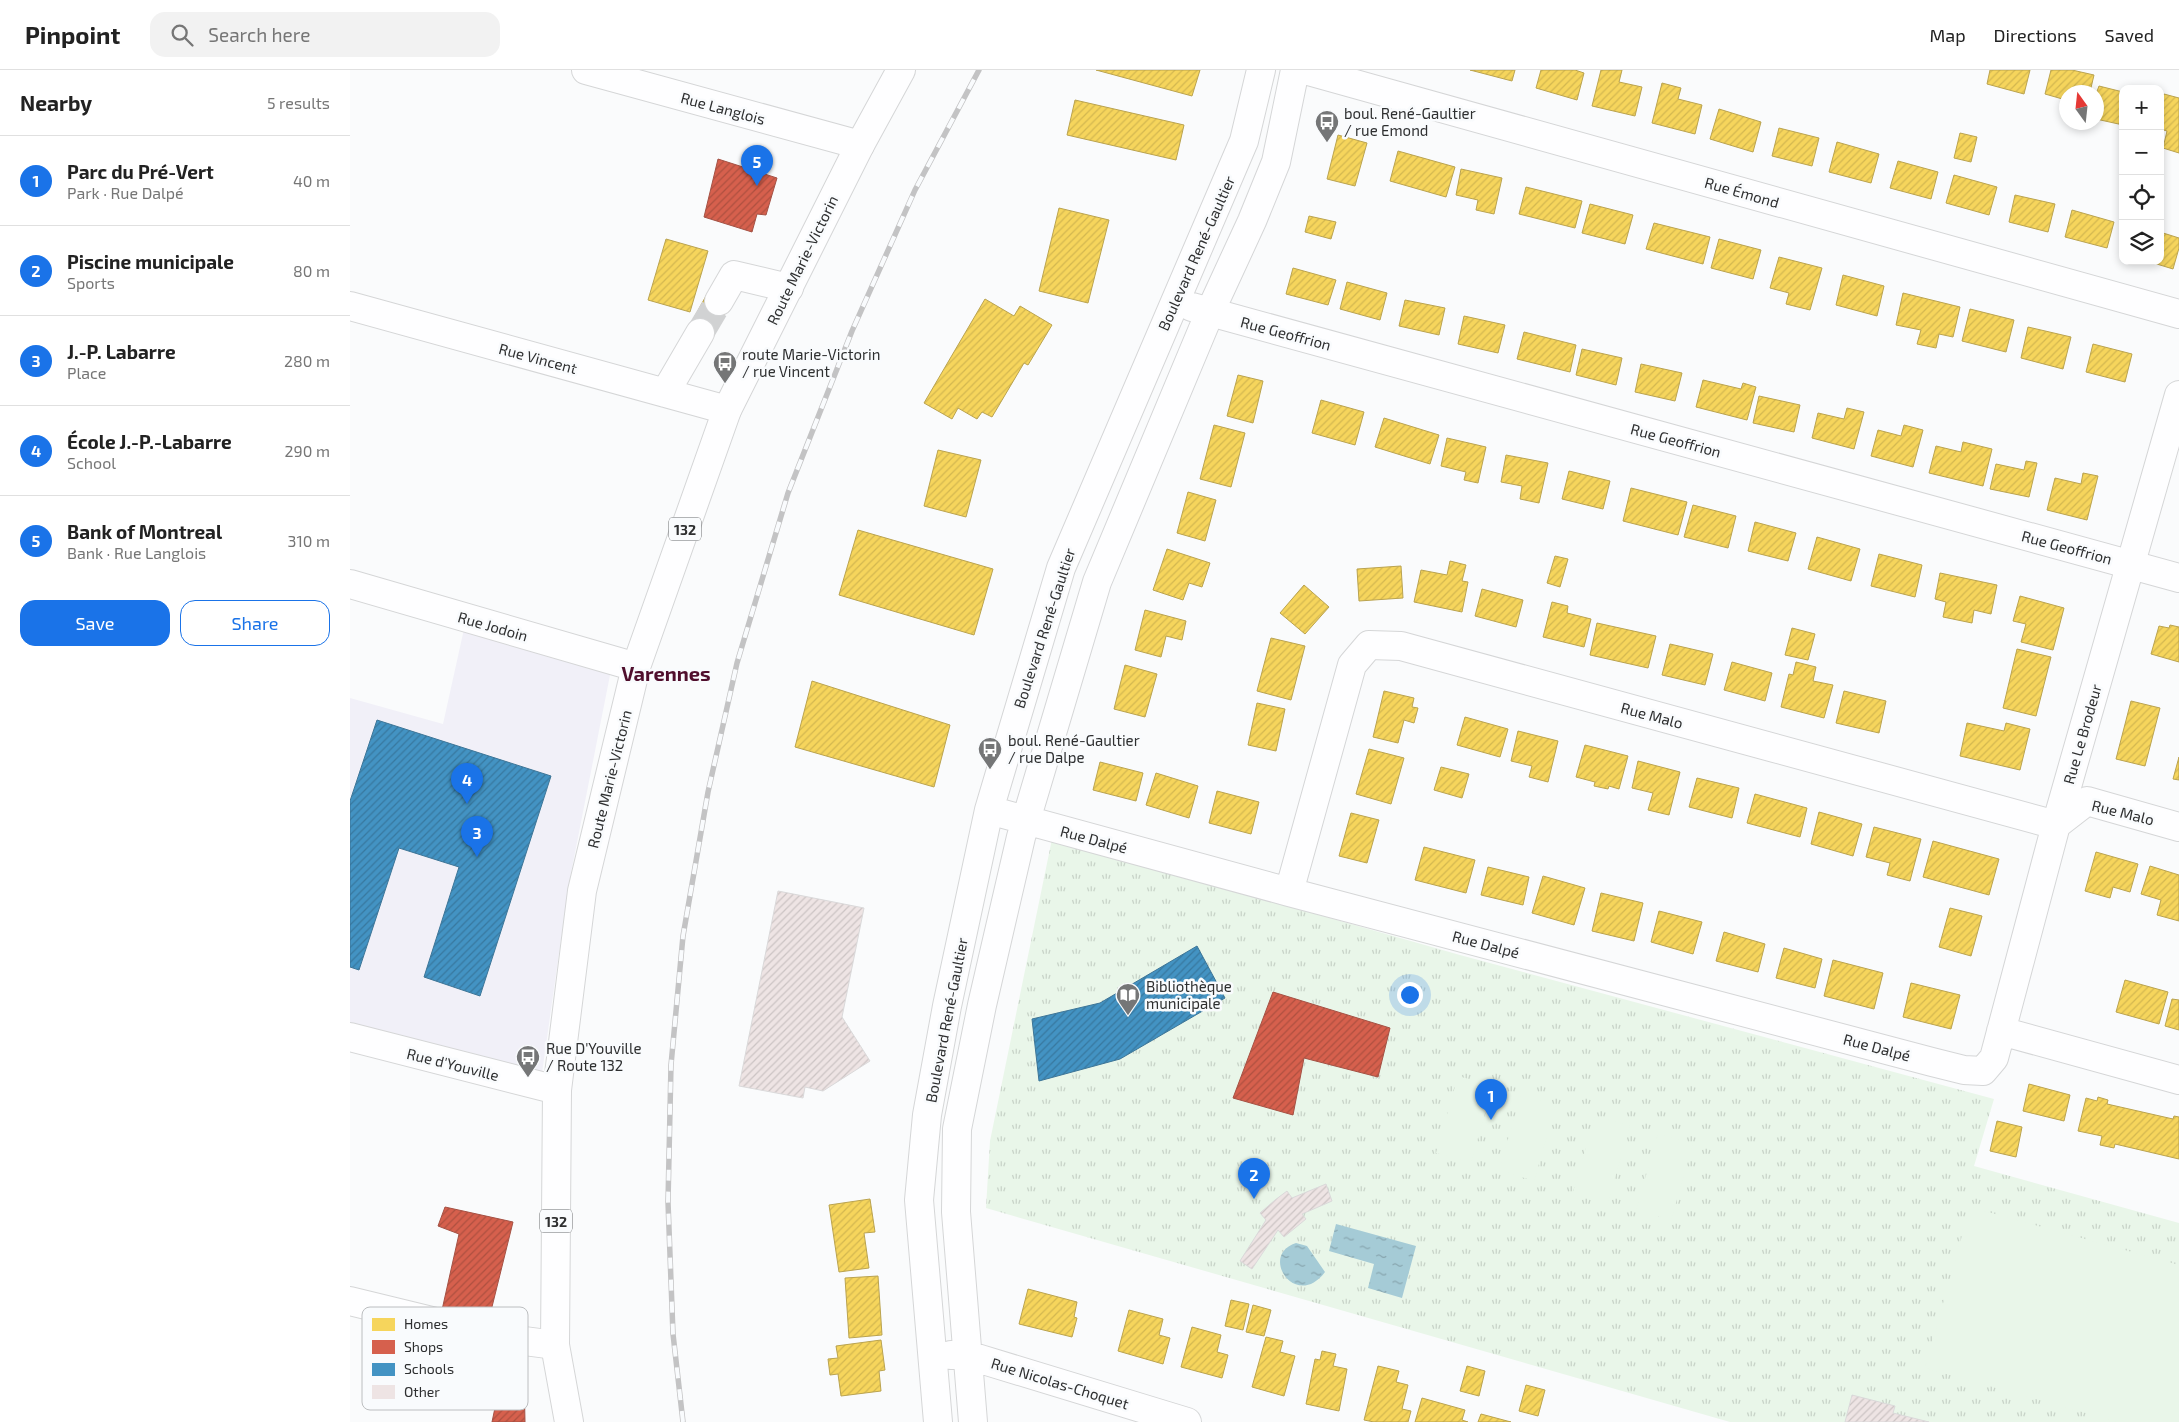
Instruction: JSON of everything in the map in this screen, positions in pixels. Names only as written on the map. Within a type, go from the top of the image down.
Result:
[{"type":"street","name":"Rue Langlois","points":[[586,70],[860,145]]},
{"type":"street","name":"Route Marie-Victorin","points":[[568,1422],[555,1345],[557,1090],[582,891],[636,667],[727,410],[860,145],[900,70]]},
{"type":"street","name":"Boulevard René-Gaultier","points":[[938,1422],[919,1200],[925,1125],[947,1006],[990,810],[1061,568],[1244,142],[1261,70]]},
{"type":"street","points":[[973,1422],[956,1212],[957,1129],[980,1013],[1026,820],[1097,582],[1210,312],[1252,221],[1276,162],[1295,70]]},
{"type":"street","name":"Rue Émond","points":[[1305,70],[2179,314]]},
{"type":"street","points":[[719,300],[734,275],[789,288]]},
{"type":"street","name":"Rue Geoffrion","points":[[1174,302],[2179,578]]},
{"type":"street","name":"Rue Vincent","points":[[350,306],[727,410]]},
{"type":"street","points":[[664,393],[700,332]]},
{"type":"street","name":"Rue Le Brodeur","points":[[1983,1071],[1994,1058],[2056,825],[2179,395]]},
{"type":"street","name":"Rue Jodoin","points":[[350,584],[636,667]]},
{"type":"street","name":"Rue Malo","points":[[1289,892],[1352,666],[1369,646],[1401,646],[2056,825],[2088,801],[2179,827]]},
{"type":"street","name":"Rue Dalpé","points":[[990,810],[1289,892],[1956,1068],[1983,1071]]},
{"type":"street","points":[[2001,1031],[2179,1080]]},
{"type":"street","name":"Rue d'Youville","points":[[350,1037],[557,1090]]},
{"type":"street","points":[[925,1125],[957,1129]]},
{"type":"street","points":[[350,1301],[375,1307]]},
{"type":"street","points":[[528,1341],[555,1345]]},
{"type":"street","name":"Rue Nicolas-Choquet","points":[[932,1355],[967,1354],[1187,1422]]},
{"type":"shaded area","points":[[464,629],[611,670],[569,883],[541,1080],[350,1025],[350,698],[443,724]]},
{"type":"green space","points":[[1052,839],[1460,955],[1994,1099],[1974,1166],[2179,1223],[2179,1422],[1730,1422],[986,1208],[990,1141]]},
{"type":"green space","points":[[1458,1076],[1493,1086],[1471,1162],[1436,1153]]},
{"type":"green space","points":[[1521,1095],[1556,1105],[1534,1181],[1499,1170]]},
{"type":"green space","points":[[1595,1116],[1630,1126],[1608,1202],[1573,1192]]},
{"type":"green space","points":[[1658,1134],[1693,1144],[1671,1220],[1636,1210]]},
{"type":"green space","points":[[1970,1207],[2179,1265],[2179,1422],[2118,1422],[1925,1368]]},
{"type":"water","points":[[1336,1224],[1416,1246],[1402,1298],[1368,1288],[1374,1264],[1329,1251]]},
{"type":"water","points":[[1296,1243],[1307,1246],[1325,1272],[1314,1282],[1303,1286],[1293,1283],[1285,1277],[1281,1268],[1280,1258],[1285,1249]]},
{"type":"building: Homes","points":[[1096,70],[1200,70],[1192,96]]},
{"type":"building: Homes","points":[[1470,70],[1515,70],[1512,81]]},
{"type":"building: Homes","points":[[1541,70],[1575,70],[1584,73],[1577,100],[1536,88]]},
{"type":"building: Homes","points":[[1601,70],[1622,70],[1619,82],[1642,87],[1635,116],[1592,106]]},
{"type":"building: Homes","points":[[1990,70],[2030,70],[2024,94],[1987,84]]},
{"type":"building: Homes","points":[[2051,70],[2072,70],[2094,75],[2092,85],[2059,85],[2059,98],[2045,94]]},
{"type":"building: Homes","points":[[1662,83],[1681,88],[1678,99],[1702,105],[1695,134],[1652,123]]},
{"type":"building: Homes","points":[[2104,87],[2119,91],[2119,124],[2104,121]]},
{"type":"building: Homes","points":[[2164,94],[2179,98],[2179,153],[2164,148],[2167,131],[2164,130]]},
{"type":"building: Homes","points":[[1075,100],[1184,125],[1176,160],[1067,135]]},
{"type":"building: Homes","points":[[1719,109],[1761,122],[1753,152],[1710,139]]},
{"type":"building: Homes","points":[[1779,128],[1819,138],[1812,166],[1772,156]]},
{"type":"building: Homes","points":[[1960,133],[1977,137],[1971,162],[1954,158]]},
{"type":"building: Homes","points":[[1338,135],[1367,143],[1355,186],[1327,179]]},
{"type":"building: Homes","points":[[1837,142],[1879,154],[1871,183],[1829,172]]},
{"type":"building: Homes","points":[[1398,151],[1455,167],[1446,197],[1390,181]]},
{"type":"building: Homes","points":[[1898,161],[1938,172],[1931,199],[1890,188]]},
{"type":"building: Homes","points":[[1461,169],[1502,178],[1494,214],[1476,210],[1478,200],[1456,195]]},
{"type":"building: Homes","points":[[1954,175],[1997,187],[1989,215],[1946,203]]},
{"type":"building: Homes","points":[[1526,187],[1582,201],[1575,228],[1519,214]]},
{"type":"building: Homes","points":[[2015,195],[2055,204],[2048,232],[2009,222]]},
{"type":"building: Homes","points":[[1590,204],[1633,215],[1625,244],[1582,233]]},
{"type":"building: Homes","points":[[1059,208],[1109,220],[1088,303],[1039,291]]},
{"type":"building: Homes","points":[[2072,210],[2114,222],[2107,248],[2065,237]]},
{"type":"building: Homes","points":[[1309,216],[1336,222],[1331,239],[1305,232]]},
{"type":"building: Homes","points":[[1654,223],[1710,237],[1703,264],[1646,249]]},
{"type":"building: Homes","points":[[2164,233],[2179,238],[2179,248],[2173,269],[2160,265],[2164,265]]},
{"type":"building: Homes","points":[[666,239],[708,251],[690,312],[648,300]]},
{"type":"building: Homes","points":[[1719,239],[1761,250],[1753,279],[1711,268]]},
{"type":"building: Homes","points":[[1779,257],[1822,268],[1810,310],[1786,304],[1789,293],[1770,288]]},
{"type":"building: Homes","points":[[1293,268],[1336,280],[1328,305],[1286,294]]},
{"type":"building: Homes","points":[[1843,275],[1884,286],[1877,316],[1836,305]]},
{"type":"building: Homes","points":[[1347,282],[1387,293],[1380,320],[1340,309]]},
{"type":"building: Homes","points":[[1903,293],[1960,307],[1953,337],[1939,334],[1936,348],[1917,344],[1921,330],[1896,325]]},
{"type":"building: Homes","points":[[707,294],[729,306],[711,338],[689,327]]},
{"type":"building: Homes","points":[[985,299],[1014,316],[1020,306],[1052,325],[1028,365],[1024,363],[992,417],[982,412],[977,419],[958,408],[952,419],[924,403]]},
{"type":"building: Homes","points":[[1405,300],[1445,308],[1439,335],[1399,326]]},
{"type":"building: Homes","points":[[1970,309],[2014,320],[2006,352],[1962,341]]},
{"type":"building: Homes","points":[[1464,316],[1505,325],[1498,353],[1458,344]]},
{"type":"building: Homes","points":[[2028,327],[2071,337],[2063,369],[2021,358]]},
{"type":"building: Homes","points":[[1524,332],[1576,345],[1570,372],[1517,359]]},
{"type":"building: Homes","points":[[2093,344],[2132,354],[2125,382],[2086,372]]},
{"type":"building: Homes","points":[[1582,349],[1622,358],[1616,385],[1576,375]]},
{"type":"building: Homes","points":[[1641,364],[1682,373],[1675,401],[1635,392]]},
{"type":"building: Homes","points":[[1238,375],[1263,381],[1253,423],[1227,416]]},
{"type":"building: Homes","points":[[1703,380],[1741,389],[1743,383],[1756,387],[1747,420],[1696,407]]},
{"type":"building: Homes","points":[[1759,396],[1800,405],[1794,432],[1753,423]]},
{"type":"building: Homes","points":[[1321,400],[1364,412],[1355,445],[1312,433]]},
{"type":"building: Homes","points":[[1847,408],[1864,412],[1854,449],[1812,438],[1818,413],[1844,419]]},
{"type":"building: Homes","points":[[1384,418],[1439,435],[1430,464],[1375,447]]},
{"type":"building: Homes","points":[[1214,425],[1245,433],[1231,487],[1200,479]]},
{"type":"building: Homes","points":[[1904,425],[1923,430],[1913,467],[1871,456],[1878,430],[1901,436]]},
{"type":"building: Homes","points":[[1447,438],[1486,447],[1478,483],[1464,480],[1466,472],[1441,466]]},
{"type":"building: Homes","points":[[1963,442],[1992,449],[1983,486],[1929,473],[1936,446],[1961,452]]},
{"type":"building: Homes","points":[[938,450],[981,460],[966,517],[924,506]]},
{"type":"building: Homes","points":[[1506,455],[1548,463],[1539,503],[1520,499],[1522,486],[1501,482]]},
{"type":"building: Homes","points":[[2026,461],[2037,463],[2029,497],[1990,489],[1996,464],[2024,470]]},
{"type":"building: Homes","points":[[1569,471],[1610,481],[1603,509],[1562,499]]},
{"type":"building: Homes","points":[[2083,473],[2098,476],[2087,520],[2047,510],[2055,478],[2081,484]]},
{"type":"building: Homes","points":[[1631,488],[1687,502],[1678,535],[1623,521]]},
{"type":"building: Homes","points":[[1188,492],[1216,500],[1205,541],[1177,533]]},
{"type":"building: Homes","points":[[1693,505],[1736,516],[1728,548],[1684,537]]},
{"type":"building: Homes","points":[[1755,522],[1796,533],[1788,561],[1748,551]]},
{"type":"building: Homes","points":[[858,530],[993,569],[974,635],[839,595]]},
{"type":"building: Homes","points":[[1817,537],[1860,549],[1851,581],[1808,569]]},
{"type":"building: Homes","points":[[1167,549],[1210,563],[1202,587],[1189,583],[1183,600],[1153,590]]},
{"type":"building: Homes","points":[[1879,554],[1922,565],[1915,597],[1871,586]]},
{"type":"building: Homes","points":[[1555,556],[1568,559],[1560,587],[1547,583]]},
{"type":"building: Homes","points":[[1450,561],[1466,565],[1462,581],[1468,582],[1462,612],[1414,602],[1421,570],[1447,575]]},
{"type":"building: Homes","points":[[1401,566],[1403,598],[1359,601],[1357,569]]},
{"type":"building: Homes","points":[[1940,573],[1997,585],[1991,614],[1974,610],[1972,623],[1943,617],[1946,602],[1935,599]]},
{"type":"building: Homes","points":[[1304,585],[1329,607],[1305,634],[1280,613]]},
{"type":"building: Homes","points":[[1482,589],[1523,600],[1516,627],[1475,616]]},
{"type":"building: Homes","points":[[2020,596],[2064,608],[2053,650],[2021,642],[2026,624],[2013,621]]},
{"type":"building: Homes","points":[[1552,602],[1568,606],[1567,613],[1591,619],[1584,647],[1543,637]]},
{"type":"building: Homes","points":[[1145,610],[1186,621],[1182,640],[1166,636],[1161,657],[1135,650]]},
{"type":"building: Homes","points":[[1597,623],[1656,636],[1648,668],[1590,655]]},
{"type":"building: Homes","points":[[2170,625],[2179,627],[2179,662],[2151,654],[2159,626],[2169,628]]},
{"type":"building: Homes","points":[[1792,628],[1815,634],[1808,660],[1785,655]]},
{"type":"building: Homes","points":[[1271,638],[1305,646],[1291,700],[1257,691]]},
{"type":"building: Homes","points":[[1670,644],[1713,654],[1705,685],[1662,675]]},
{"type":"building: Homes","points":[[2017,649],[2051,657],[2036,716],[2003,708]]},
{"type":"building: Homes","points":[[1732,662],[1772,673],[1765,701],[1724,690]]},
{"type":"building: Homes","points":[[1796,662],[1816,667],[1813,681],[1833,685],[1824,718],[1781,707],[1789,674],[1793,675]]},
{"type":"building: Homes","points":[[1125,665],[1157,674],[1145,717],[1114,709]]},
{"type":"building: Homes","points":[[812,681],[950,725],[934,787],[795,747]]},
{"type":"building: Homes","points":[[1384,691],[1414,698],[1412,707],[1418,708],[1414,723],[1404,720],[1398,743],[1373,737]]},
{"type":"building: Homes","points":[[1844,691],[1886,701],[1879,733],[1836,723]]},
{"type":"building: Homes","points":[[2131,701],[2160,708],[2145,766],[2116,759]]},
{"type":"building: Homes","points":[[1257,703],[1285,709],[1276,751],[1248,745]]},
{"type":"building: Homes","points":[[1465,717],[1508,729],[1500,757],[1457,745]]},
{"type":"building: Homes","points":[[1967,723],[2004,731],[2006,723],[2030,729],[2020,770],[1960,756]]},
{"type":"building: Homes","points":[[1518,731],[1558,741],[1548,782],[1529,777],[1532,766],[1511,761]]},
{"type":"building: Homes","points":[[1585,745],[1628,756],[1619,789],[1609,786],[1608,789],[1594,786],[1595,782],[1576,777]]},
{"type":"building: Homes","points":[[1369,749],[1404,758],[1391,804],[1356,794]]},
{"type":"building: Homes","points":[[2179,757],[2179,780],[2173,779]]},
{"type":"building: Homes","points":[[1638,761],[1680,772],[1669,815],[1648,810],[1653,793],[1632,788]]},
{"type":"building: Homes","points":[[1100,762],[1143,773],[1136,801],[1093,790]]},
{"type":"building: Homes","points":[[1441,767],[1469,774],[1462,798],[1434,790]]},
{"type":"building: Homes","points":[[1156,773],[1198,786],[1189,818],[1146,805]]},
{"type":"building: Homes","points":[[1697,778],[1739,788],[1732,818],[1689,807]]},
{"type":"building: Homes","points":[[1217,791],[1259,802],[1251,834],[1209,823]]},
{"type":"building: Homes","points":[[1755,794],[1807,808],[1800,837],[1747,823]]},
{"type":"building: Homes","points":[[1819,812],[1862,824],[1853,856],[1811,844]]},
{"type":"building: Homes","points":[[1351,813],[1379,820],[1367,863],[1339,856]]},
{"type":"building: Homes","points":[[1874,827],[1921,839],[1910,881],[1887,875],[1890,863],[1866,857]]},
{"type":"building: Homes","points":[[1933,841],[1999,859],[1989,895],[1923,877]]},
{"type":"building: Homes","points":[[1424,847],[1475,860],[1466,893],[1415,880]]},
{"type":"building: Homes","points":[[2096,852],[2138,864],[2130,892],[2113,887],[2110,898],[2085,891]]},
{"type":"building: Homes","points":[[2150,866],[2179,875],[2179,921],[2157,915],[2161,900],[2141,894]]},
{"type":"building: Homes","points":[[1488,867],[1529,877],[1523,905],[1481,895]]},
{"type":"building: Homes","points":[[1543,876],[1585,888],[1574,925],[1532,913]]},
{"type":"building: Homes","points":[[1601,893],[1643,903],[1634,941],[1592,931]]},
{"type":"building: Homes","points":[[1950,908],[1982,916],[1971,956],[1939,947]]},
{"type":"building: Homes","points":[[1659,911],[1702,922],[1693,954],[1651,942]]},
{"type":"building: Homes","points":[[1724,932],[1765,944],[1758,972],[1716,961]]},
{"type":"building: Homes","points":[[1784,948],[1822,959],[1815,988],[1776,978]]},
{"type":"building: Homes","points":[[1833,960],[1883,973],[1874,1009],[1824,996]]},
{"type":"building: Homes","points":[[2125,980],[2168,992],[2159,1024],[2116,1012]]},
{"type":"building: Homes","points":[[1911,983],[1960,995],[1951,1029],[1903,1017]]},
{"type":"building: Homes","points":[[2172,999],[2179,1000],[2179,1030],[2165,1026]]},
{"type":"building: Homes","points":[[2029,1084],[2070,1095],[2064,1121],[2023,1111]]},
{"type":"building: Homes","points":[[2098,1097],[2108,1100],[2107,1104],[2173,1119],[2174,1116],[2179,1117],[2179,1159],[2115,1144],[2114,1148],[2100,1145],[2102,1136],[2078,1131],[2086,1098],[2097,1101]]},
{"type":"building: Homes","points":[[1997,1121],[2022,1127],[2016,1157],[1990,1151]]},
{"type":"building: Homes","points":[[870,1199],[875,1232],[864,1233],[869,1268],[839,1272],[829,1205]]},
{"type":"building: Homes","points":[[878,1276],[882,1335],[849,1338],[845,1278]]},
{"type":"building: Homes","points":[[1028,1289],[1077,1302],[1074,1317],[1077,1318],[1072,1337],[1019,1324]]},
{"type":"building: Homes","points":[[1231,1300],[1249,1304],[1243,1330],[1225,1326]]},
{"type":"building: Homes","points":[[1253,1305],[1271,1310],[1264,1336],[1246,1332]]},
{"type":"building: Homes","points":[[1129,1310],[1163,1319],[1159,1335],[1170,1338],[1163,1364],[1118,1351]]},
{"type":"building: Homes","points":[[1192,1327],[1221,1335],[1217,1352],[1228,1355],[1222,1378],[1181,1367]]},
{"type":"building: Homes","points":[[1266,1337],[1283,1341],[1280,1352],[1295,1356],[1284,1396],[1252,1387]]},
{"type":"building: Homes","points":[[881,1340],[885,1370],[879,1371],[881,1391],[841,1396],[838,1374],[830,1375],[828,1359],[838,1358],[836,1346]]},
{"type":"building: Homes","points":[[1322,1351],[1336,1354],[1333,1366],[1347,1369],[1339,1411],[1306,1404],[1315,1359],[1320,1360]]},
{"type":"building: Homes","points":[[1378,1366],[1399,1371],[1396,1382],[1408,1385],[1402,1409],[1411,1411],[1408,1422],[1374,1422],[1364,1420]]},
{"type":"building: Homes","points":[[1467,1366],[1485,1371],[1479,1396],[1460,1391]]},
{"type":"building: Homes","points":[[1526,1385],[1545,1390],[1538,1416],[1519,1411]]},
{"type":"building: Homes","points":[[1422,1398],[1465,1410],[1462,1420],[1468,1422],[1415,1422]]},
{"type":"building: Homes","points":[[1481,1414],[1511,1422],[1478,1422]]},
{"type":"building: Shops","points":[[718,159],[777,178],[766,215],[757,214],[752,232],[704,217]]},
{"type":"building: Shops","points":[[1273,992],[1390,1028],[1378,1077],[1304,1058],[1293,1115],[1233,1098]]},
{"type":"building: Shops","points":[[445,1207],[513,1222],[492,1307],[443,1307],[459,1234],[438,1226]]},
{"type":"building: Shops","points":[[495,1410],[525,1410],[525,1422],[492,1422]]},
{"type":"building: Schools","points":[[377,720],[551,776],[480,996],[424,977],[459,867],[399,848],[359,970],[350,967],[350,801]]},
{"type":"building: Schools","points":[[1197,946],[1225,998],[1120,1059],[1039,1081],[1032,1019],[1100,1003]]},
{"type":"building: Other","points":[[778,891],[864,908],[842,1017],[870,1061],[823,1091],[805,1087],[803,1098],[739,1086]]},
{"type":"building: Other","points":[[1326,1184],[1332,1201],[1302,1214],[1306,1219],[1284,1237],[1278,1230],[1252,1269],[1240,1261],[1266,1220],[1260,1213],[1287,1191],[1292,1198]]},
{"type":"building: Other","points":[[1852,1395],[1895,1406],[1893,1413],[1929,1422],[1845,1422]]},
{"type":"tunnel","points":[[700,333],[719,301]]},
{"type":"railway","points":[[683,1422],[673,1334],[668,1202],[671,1065],[683,936],[708,792],[737,663],[788,493],[852,331],[915,190],[979,70]]},
{"type":"place","name":"boul. René-Gaultier / rue Emond","points":[[1327,143]]},
{"type":"place","name":"Bank of Montreal","points":[[757,186]]},
{"type":"place","name":"route Marie-Victorin / rue Vincent","points":[[725,384]]},
{"type":"place","name":"boul. René-Gaultier / rue Dalpe","points":[[990,770]]},
{"type":"place","name":"École J.-P.-Labarre","points":[[467,804]]},
{"type":"place","name":"J.-P. Labarre","points":[[477,857]]},
{"type":"place","name":"Bibliothèque municipale","points":[[1128,1016]]},
{"type":"place","name":"Rue D'Youville / Route 132","points":[[528,1078]]},
{"type":"place","name":"Parc du Pré-Vert","points":[[1491,1120]]},
{"type":"place","name":"Piscine municipale","points":[[1254,1199]]},
{"type":"district","name":"Varennes","points":[[666,673]]}]
